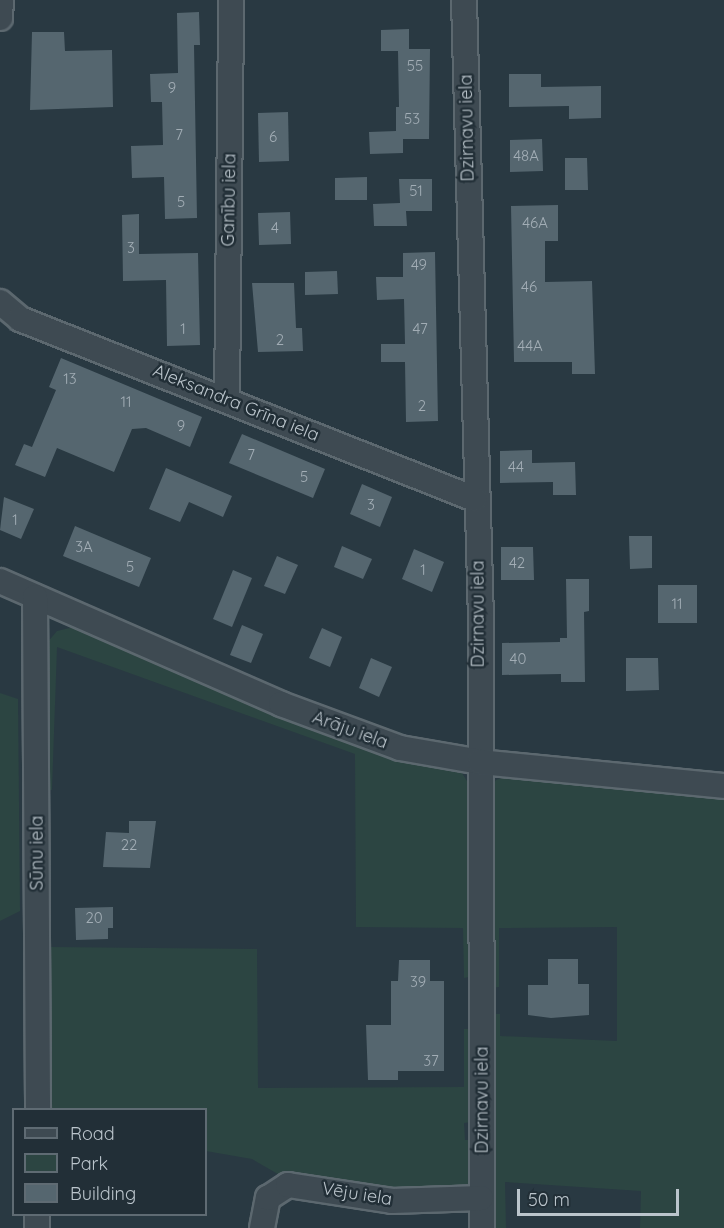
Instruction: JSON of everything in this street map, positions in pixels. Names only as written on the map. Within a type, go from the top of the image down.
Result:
[{"type":"street","points":[[0,18],[1,0]]},
{"type":"street","name":"Ganību iela","points":[[227,399],[231,0]]},
{"type":"street","name":"Dzirnavu iela","points":[[464,0],[475,499],[481,619],[482,1228]]},
{"type":"street","name":"Aleksandra Grīna iela","points":[[0,302],[20,319],[475,499]]},
{"type":"street","name":"Arāju iela","points":[[0,581],[343,729],[400,748],[480,762],[724,786]]},
{"type":"street","name":"Sūnu iela","points":[[35,597],[38,1108]]},
{"type":"street","name":"Vēju iela","points":[[262,1228],[268,1198],[288,1185],[392,1201],[482,1197]]},
{"type":"green space","points":[[74,627],[462,773],[470,786],[469,977],[464,978],[463,928],[356,927],[355,754],[57,647],[52,790],[42,789],[46,644],[57,631]]},
{"type":"green space","points":[[0,693],[18,699],[20,911],[0,921]]},
{"type":"green space","points":[[511,775],[724,795],[724,1228],[640,1228],[641,1191],[505,1182],[506,1228],[494,1228],[492,1014],[500,1014],[500,1036],[617,1041],[617,927],[499,928],[499,987],[492,988],[492,786],[496,780]]},
{"type":"green space","points":[[42,933],[50,933],[50,947],[257,949],[258,1088],[464,1087],[464,1029],[469,1029],[471,1122],[464,1123],[465,1140],[471,1140],[471,1185],[448,1196],[283,1177],[252,1159],[207,1151],[207,1108],[44,1108]]},
{"type":"building","points":[[199,12],[200,45],[194,45],[197,218],[165,219],[164,177],[132,178],[131,146],[163,145],[162,102],[151,102],[150,74],[178,73],[177,13]]},
{"type":"building","points":[[409,29],[409,49],[430,49],[429,139],[403,139],[403,153],[370,154],[369,132],[396,131],[396,107],[399,107],[398,51],[381,51],[381,30]]},
{"type":"building","points":[[32,32],[64,32],[65,51],[112,50],[113,107],[30,110]]},
{"type":"building","points":[[509,74],[541,74],[541,87],[601,86],[601,118],[569,119],[569,106],[509,107]]},
{"type":"building","points":[[288,112],[289,161],[259,162],[258,113]]},
{"type":"building","points":[[542,139],[543,171],[510,172],[510,140]]},
{"type":"building","points":[[565,158],[587,158],[588,190],[565,190]]},
{"type":"building","points":[[367,177],[367,200],[335,200],[335,178]]},
{"type":"building","points":[[399,179],[432,179],[432,211],[406,211],[407,226],[374,226],[373,204],[400,203]]},
{"type":"building","points":[[558,205],[558,241],[545,241],[545,282],[592,281],[595,374],[572,374],[572,362],[514,362],[511,206]]},
{"type":"building","points":[[290,212],[291,244],[259,245],[258,213]]},
{"type":"building","points":[[139,214],[139,254],[198,253],[200,345],[167,346],[166,280],[123,281],[122,215]]},
{"type":"building","points":[[435,252],[438,421],[406,422],[405,362],[381,362],[381,344],[405,344],[404,299],[377,300],[376,277],[403,277],[403,253]]},
{"type":"building","points":[[337,271],[338,294],[305,295],[305,272]]},
{"type":"building","points":[[252,283],[294,283],[296,328],[302,328],[303,351],[258,352]]},
{"type":"building","points":[[61,358],[202,417],[190,447],[146,428],[132,429],[114,472],[57,448],[45,477],[15,465],[24,444],[32,447],[56,390],[49,387]]},
{"type":"building","points":[[242,434],[325,469],[313,498],[229,463]]},
{"type":"building","points":[[532,450],[532,463],[575,462],[576,495],[553,495],[553,482],[500,483],[500,451]]},
{"type":"building","points":[[166,468],[232,496],[223,517],[189,502],[180,522],[149,509]]},
{"type":"building","points":[[362,484],[392,497],[380,527],[350,514]]},
{"type":"building","points":[[4,497],[34,509],[21,539],[0,530]]},
{"type":"building","points":[[75,526],[151,558],[139,587],[63,556]]},
{"type":"building","points":[[629,536],[652,536],[652,568],[630,569]]},
{"type":"building","points":[[342,546],[372,559],[363,579],[334,567]]},
{"type":"building","points":[[501,547],[533,547],[534,580],[501,580]]},
{"type":"building","points":[[414,549],[444,562],[432,592],[402,579]]},
{"type":"building","points":[[277,556],[298,565],[285,594],[264,586]]},
{"type":"building","points":[[233,570],[252,578],[232,627],[213,619]]},
{"type":"building","points":[[566,579],[589,579],[589,611],[584,612],[585,682],[561,682],[561,674],[502,675],[502,643],[560,642],[560,638],[567,638]]},
{"type":"building","points":[[658,585],[697,585],[697,623],[658,623]]},
{"type":"building","points":[[242,625],[263,634],[251,663],[230,655]]},
{"type":"building","points":[[322,628],[342,637],[330,667],[309,658]]},
{"type":"building","points":[[371,658],[392,667],[379,697],[359,688]]},
{"type":"building","points":[[626,658],[658,658],[659,690],[626,691]]},
{"type":"building","points":[[129,821],[156,821],[150,868],[103,867],[106,832],[129,833]]},
{"type":"building","points":[[113,907],[113,928],[108,928],[108,939],[76,940],[75,908]]},
{"type":"building","points":[[548,959],[578,959],[578,984],[589,984],[589,1015],[551,1018],[528,1015],[528,985],[548,985]]},
{"type":"building","points":[[399,960],[430,960],[430,981],[444,981],[444,1071],[398,1071],[398,1080],[368,1080],[366,1025],[391,1025],[391,981],[398,981]]}]
